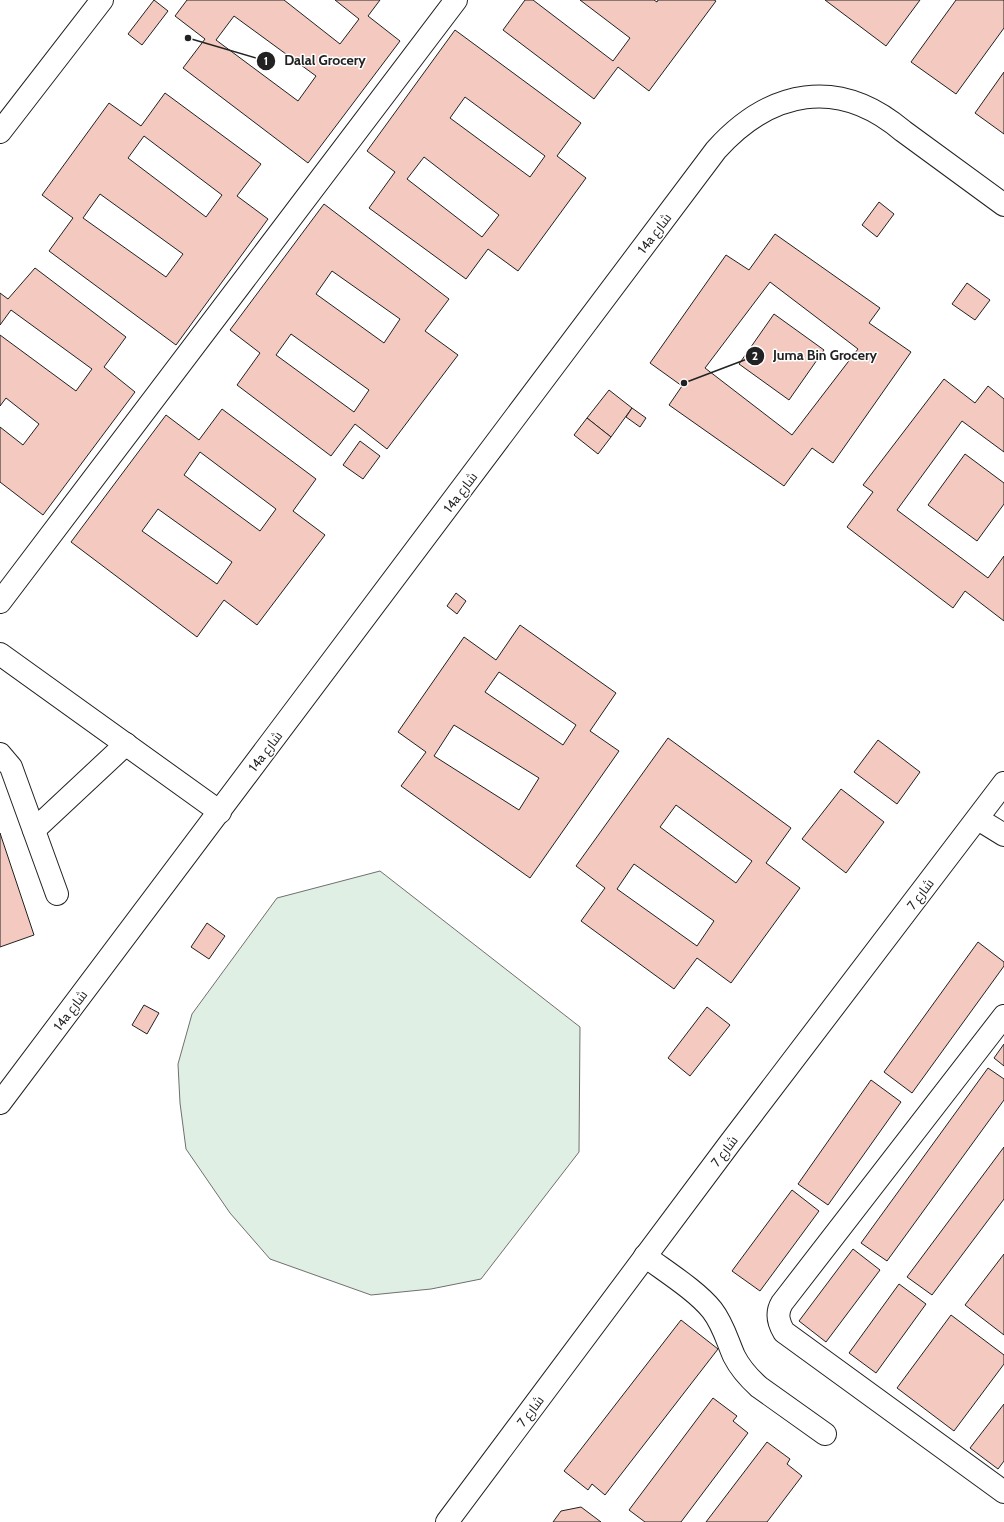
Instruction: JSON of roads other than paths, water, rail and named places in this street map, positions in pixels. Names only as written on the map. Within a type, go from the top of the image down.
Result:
[{"type":"street","points":[[0,132],[102,0]]},
{"type":"street","points":[[0,602],[456,0]]},
{"type":"street","name":"14a شارع","points":[[0,1104],[716,150],[741,126],[774,106],[792,100],[808,97],[823,97],[839,98],[857,103],[889,119],[1004,205]]},
{"type":"street","points":[[0,654],[220,812]]},
{"type":"street","points":[[34,830],[126,744]]},
{"type":"street","points":[[0,754],[11,767],[57,894]]},
{"type":"street","name":"شارع 7","points":[[447,1522],[730,1143],[978,819],[1000,795]]},
{"type":"street","points":[[978,819],[1004,836]]},
{"type":"street","points":[[1004,1016],[782,1303],[778,1314],[778,1321],[784,1332],[1004,1492]]},
{"type":"street","points":[[645,1256],[697,1295],[712,1310],[722,1325],[735,1356],[750,1379],[825,1434]]},
{"type":"place","name":"Dalal Grocery","points":[[188,38]]},
{"type":"place","name":"Juma Bin Grocery","points":[[684,383]]}]
